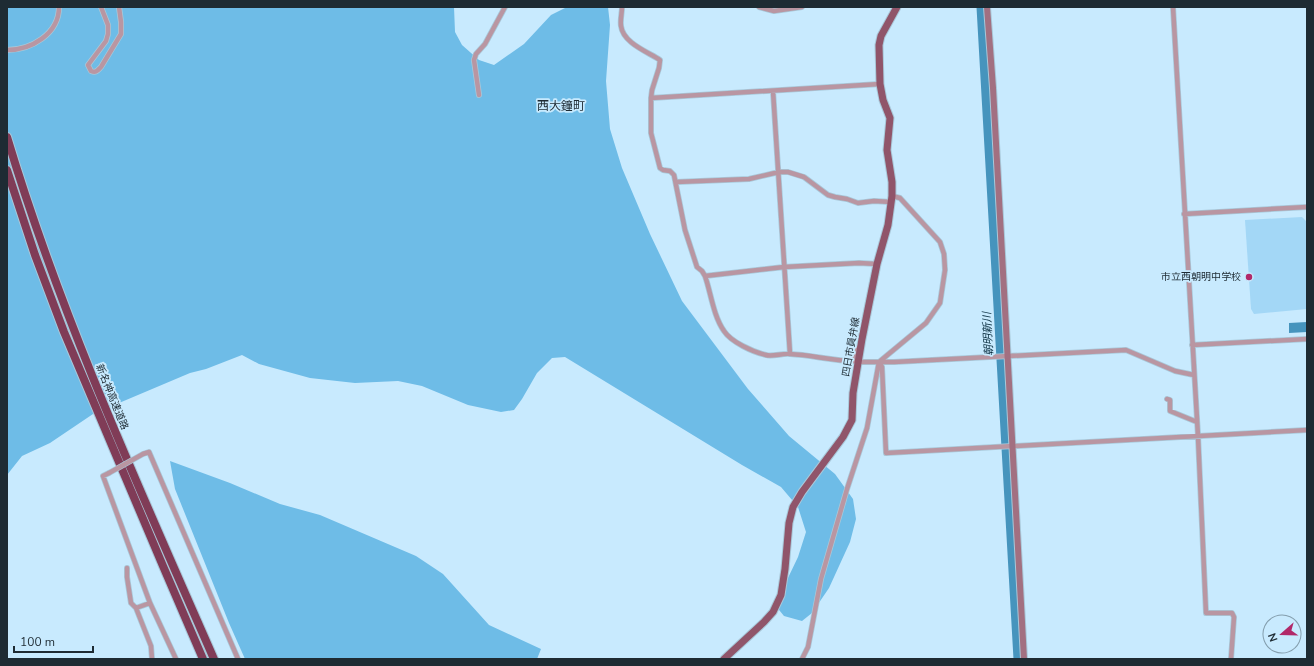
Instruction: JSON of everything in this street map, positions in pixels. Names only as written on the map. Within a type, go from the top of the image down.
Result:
[{"type":"highway","name":"新名神高速道路","points":[[7,137],[44,251],[73,328],[113,426],[214,659]]},
{"type":"highway","name":"新名神高速道路","points":[[7,170],[35,254],[64,332],[204,659]]},
{"type":"main road","name":"四日市員弁線","points":[[724,659],[773,612],[781,595],[789,523],[794,507],[802,492],[843,437],[852,420],[853,393],[862,339],[877,264],[888,225],[891,199],[892,182],[887,150],[890,118],[883,100],[880,84],[879,45],[881,36],[897,7]]},
{"type":"street","points":[[7,50],[28,47],[47,34],[58,19],[59,7]]},
{"type":"street","points":[[101,7],[109,31],[106,41],[88,65],[93,72],[96,72],[100,67],[121,34],[119,7]]},
{"type":"street","points":[[479,95],[474,60],[476,54],[485,44],[505,7]]},
{"type":"street","points":[[622,7],[620,26],[624,35],[630,41],[660,60],[660,68],[652,90],[651,98],[652,134],[660,168],[670,171],[674,175],[685,230],[697,267],[705,276],[718,322],[724,332],[741,345],[764,355],[790,354],[838,361],[854,361],[862,339]]},
{"type":"street","points":[[759,7],[774,11],[802,7]]},
{"type":"street","points":[[987,7],[993,88],[1006,356],[1008,445],[1024,659]]},
{"type":"street","points":[[1173,7],[1198,436],[1206,613],[1232,613],[1234,617],[1231,659]]},
{"type":"street","points":[[651,98],[880,84]]},
{"type":"street","points":[[772,91],[790,354]]},
{"type":"street","points":[[676,182],[749,178],[778,172],[788,172],[804,177],[828,195],[835,198],[847,199],[858,203],[900,198],[940,242],[944,254],[945,270],[940,303],[926,323],[879,362],[867,428],[847,489],[821,579],[808,647],[802,659]]},
{"type":"street","points":[[1184,214],[1307,207]]},
{"type":"street","points":[[705,276],[784,267],[859,263],[877,264]]},
{"type":"street","points":[[1192,345],[1307,339]]},
{"type":"street","points":[[861,362],[998,357],[1126,350],[1175,371],[1194,375]]},
{"type":"street","points":[[879,362],[882,367],[886,453],[1008,445],[1307,430]]},
{"type":"street","points":[[1167,399],[1170,400],[1170,411],[1197,422]]},
{"type":"street","points":[[176,659],[150,603],[103,476],[149,452],[238,659]]},
{"type":"street","points":[[127,568],[131,603],[136,608],[151,646],[152,659]]},
{"type":"street","points":[[136,608],[150,603]]},
{"type":"shaded area","points":[[7,7],[454,7],[455,32],[462,45],[479,60],[494,65],[524,44],[551,15],[567,7],[608,7],[610,25],[606,81],[610,129],[622,168],[650,234],[682,301],[748,389],[789,436],[835,474],[853,499],[856,519],[850,542],[829,588],[812,613],[802,621],[784,616],[775,605],[798,557],[806,532],[798,507],[781,487],[742,465],[565,357],[552,358],[537,373],[514,410],[501,412],[468,405],[422,386],[398,381],[355,383],[310,378],[259,364],[242,355],[206,369],[190,373],[93,414],[50,443],[22,456],[7,475]]},
{"type":"shaded area","points":[[1302,217],[1307,222],[1307,309],[1254,314],[1251,309],[1245,220]]},
{"type":"shaded area","points":[[1307,322],[1307,332],[1289,333],[1289,323]]},
{"type":"shaded area","points":[[170,461],[230,483],[280,504],[320,515],[416,556],[443,574],[489,625],[541,649],[537,659],[245,659],[175,489]]},
{"type":"waterway","name":"朝明新川","points":[[981,7],[1018,659]]},
{"type":"place","name":"市立西朝明中学校","points":[[1249,277]]},
{"type":"district","name":"西大鐘町","points":[[561,106]]}]
